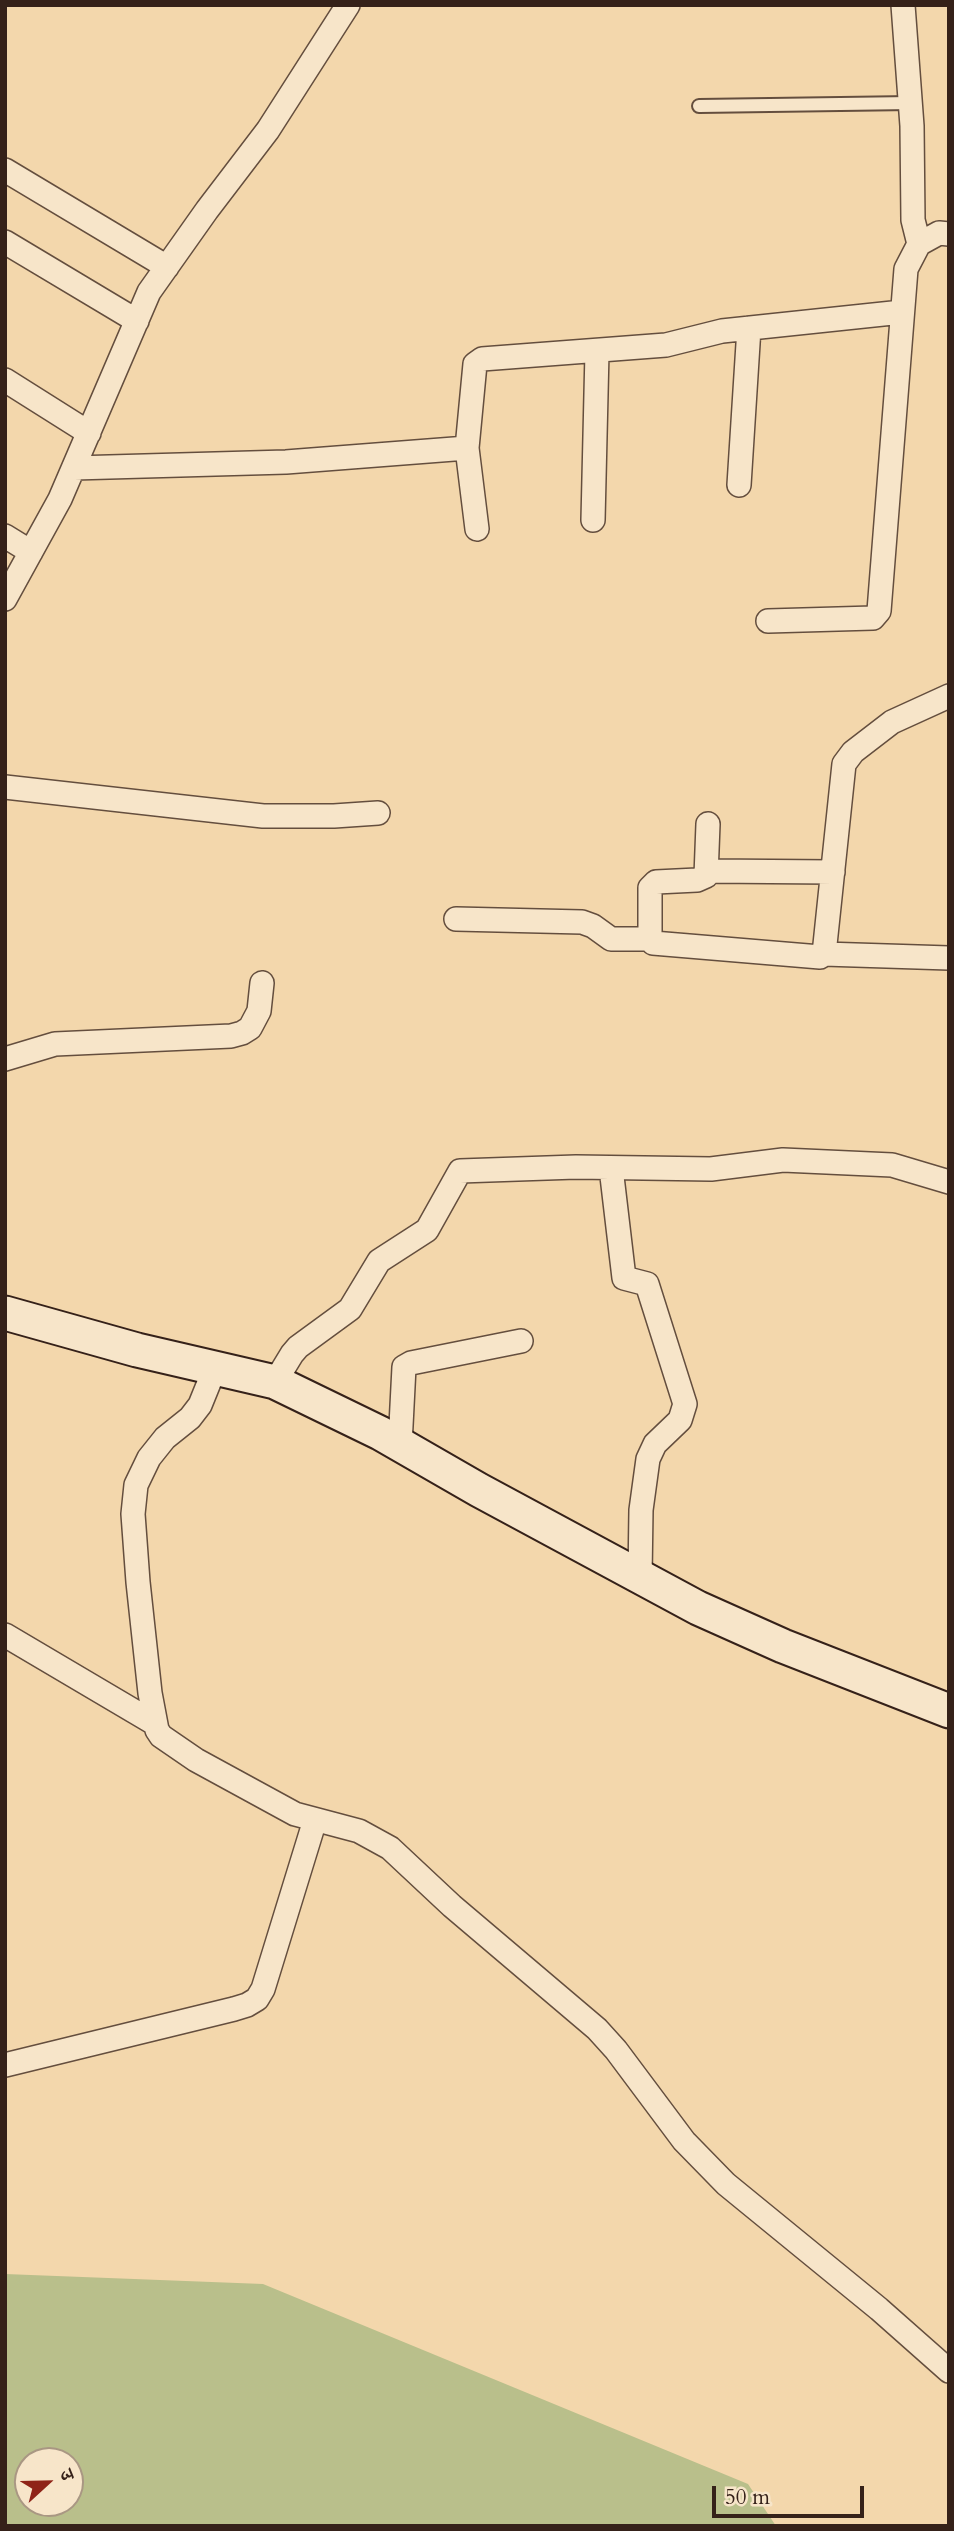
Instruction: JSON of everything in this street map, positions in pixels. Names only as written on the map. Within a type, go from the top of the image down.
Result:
[{"type":"street","points":[[5,599],[60,499],[149,292],[268,130],[348,5]]},
{"type":"street","points":[[903,5],[911,103],[914,220],[919,244]]},
{"type":"street","points":[[5,170],[167,267]]},
{"type":"street","points":[[768,621],[873,618],[879,611],[906,269],[919,244],[939,233],[949,234]]},
{"type":"street","points":[[5,242],[138,321]]},
{"type":"street","points":[[477,529],[467,448],[475,364],[482,359],[492,356],[597,352],[666,345],[722,331],[902,312]]},
{"type":"street","points":[[739,485],[749,328]]},
{"type":"street","points":[[593,520],[597,352]]},
{"type":"street","points":[[5,380],[89,433]]},
{"type":"street","points":[[74,468],[286,462],[467,448]]},
{"type":"street","points":[[5,536],[31,552]]},
{"type":"street","points":[[824,954],[844,764],[853,752],[892,722],[949,696]]},
{"type":"street","points":[[5,787],[263,816],[378,813]]},
{"type":"street","points":[[708,824],[708,871],[702,879],[652,884],[650,888],[650,939],[653,943],[816,957],[824,954],[949,958]]},
{"type":"street","points":[[708,871],[833,872]]},
{"type":"street","points":[[456,919],[582,922],[593,926],[611,939],[650,939]]},
{"type":"street","points":[[5,1059],[55,1044],[231,1036],[242,1033],[250,1028],[259,1011],[262,984]]},
{"type":"street","points":[[275,1382],[298,1347],[350,1309],[379,1261],[428,1230],[460,1171],[711,1169],[783,1160],[892,1165],[949,1182]]},
{"type":"street","points":[[611,1168],[624,1278],[647,1284],[685,1404],[680,1420],[655,1444],[648,1458],[641,1510],[640,1577]]},
{"type":"street","points":[[5,1313],[137,1350],[275,1382],[400,1445],[698,1608],[783,1646],[949,1711]]},
{"type":"street","points":[[400,1445],[404,1367],[411,1363],[521,1341]]},
{"type":"street","points":[[215,1368],[200,1405],[190,1418],[164,1438],[149,1458],[136,1485],[133,1514],[137,1568],[154,1723],[161,1735],[196,1760],[295,1814],[359,1831],[390,1848],[452,1906],[597,2029],[617,2050],[684,2141],[726,2184],[879,2309],[949,2371]]},
{"type":"street","points":[[5,1635],[154,1723]]},
{"type":"street","points":[[5,2065],[247,2006],[257,1999],[263,1989],[315,1819]]},
{"type":"lane","points":[[699,106],[911,103]]},
{"type":"green space","points":[[5,2274],[263,2284],[748,2484],[776,2526],[5,2526]]}]
